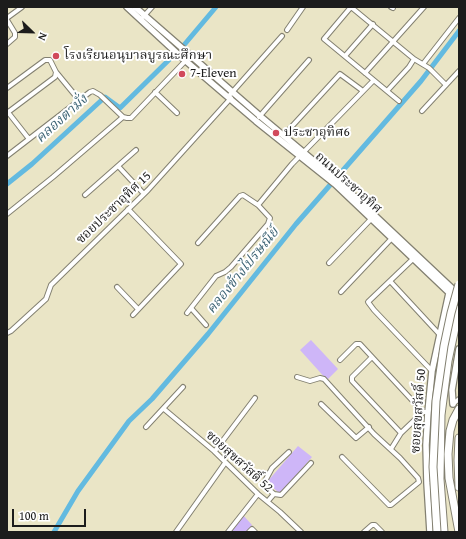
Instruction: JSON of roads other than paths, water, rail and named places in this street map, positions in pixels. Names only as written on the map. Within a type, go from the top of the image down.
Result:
[{"type":"highway","points":[[437,532],[433,474],[435,408],[450,313],[459,284]]},
{"type":"highway","points":[[444,532],[440,479],[441,422],[448,361],[459,310]]},
{"type":"highway","points":[[459,409],[453,420],[450,431],[448,454],[449,478],[459,532]]},
{"type":"highway","points":[[459,438],[459,486]]},
{"type":"main road","name":"ถนนประชาอุทิศ","points":[[127,7],[142,18],[258,118],[337,182],[415,257],[459,302]]},
{"type":"main road","name":"ถนนประชาอุทิศ","points":[[135,7],[142,18]]},
{"type":"main road","name":"ถนนประชาอุทิศ","points":[[258,118],[283,136],[302,154]]},
{"type":"main road","name":"ถนนประชาอุทิศ","points":[[415,257],[459,295]]},
{"type":"main road","name":"ซอยสุขสวัสดิ์ 50","points":[[430,532],[427,483],[426,412],[432,371],[449,292]]},
{"type":"main road","points":[[453,404],[452,390],[459,352]]},
{"type":"street","points":[[7,44],[15,37],[15,33],[7,19],[22,7]]},
{"type":"street","points":[[142,18],[152,7]]},
{"type":"street","points":[[287,30],[303,7]]},
{"type":"street","points":[[399,101],[373,81],[324,38],[351,7],[414,59],[434,72],[446,85]]},
{"type":"street","points":[[365,73],[424,7]]},
{"type":"street","points":[[423,64],[459,18]]},
{"type":"street","points":[[345,56],[373,24]]},
{"type":"street","name":"ซอยประชาอุทิศ 15","points":[[7,333],[12,331],[46,299],[51,285],[144,194],[194,140],[282,36]]},
{"type":"street","points":[[7,156],[79,100],[93,91],[100,95],[122,117],[130,118],[188,58]]},
{"type":"street","points":[[387,91],[409,67],[414,59]]},
{"type":"street","points":[[7,88],[45,60],[50,60],[56,72],[79,100]]},
{"type":"street","points":[[258,118],[309,60]]},
{"type":"street","points":[[422,111],[459,71]]},
{"type":"street","points":[[29,139],[8,112],[55,77],[56,72]]},
{"type":"street","points":[[283,136],[340,74],[363,91]]},
{"type":"street","points":[[258,205],[302,154],[373,81]]},
{"type":"street","points":[[155,92],[177,113]]},
{"type":"street","points":[[7,214],[53,177],[122,117]]},
{"type":"street","points":[[85,195],[136,150]]},
{"type":"street","points":[[118,166],[144,194]]},
{"type":"street","points":[[187,313],[216,276],[225,272],[231,267],[268,224],[269,216],[246,196],[240,196],[198,243]]},
{"type":"street","points":[[128,209],[181,264],[133,315]]},
{"type":"street","points":[[329,263],[373,217]]},
{"type":"street","points":[[341,292],[393,236]]},
{"type":"street","points":[[415,257],[368,302],[369,305],[432,371]]},
{"type":"street","points":[[390,281],[440,335]]},
{"type":"street","points":[[117,287],[138,309]]},
{"type":"street","points":[[191,308],[206,325]]},
{"type":"street","points":[[340,360],[356,344],[359,343],[426,412],[401,433],[391,449]]},
{"type":"street","points":[[372,357],[352,377],[352,381],[401,433]]},
{"type":"street","points":[[297,377],[310,381],[320,378],[324,379],[400,458],[419,480],[417,484],[391,505],[387,503],[342,457]]},
{"type":"street","points":[[146,427],[183,387]]},
{"type":"street","points":[[215,451],[256,398]]},
{"type":"street","points":[[453,404],[459,399]]},
{"type":"street","points":[[321,404],[356,438],[369,427]]},
{"type":"street","name":"ซอยสุขสวัสดิ์ 52","points":[[164,409],[215,451],[225,463],[300,532]]},
{"type":"street","points":[[289,452],[272,468],[265,481],[266,486],[274,494],[281,495],[311,463]]},
{"type":"street","points":[[176,532],[225,463]]},
{"type":"street","points":[[228,532],[258,494]]},
{"type":"street","points":[[268,502],[274,494]]},
{"type":"street","points":[[364,532],[375,524],[382,532]]},
{"type":"street","points":[[249,532],[252,529],[255,532]]},
{"type":"waterway","name":"คลองตามั่ง","points":[[7,184],[32,164],[105,97],[120,108],[184,45],[216,7]]},
{"type":"waterway","name":"คลองข้างไปรษณีย์","points":[[54,532],[78,491],[129,421],[152,399],[208,334],[296,224],[421,81],[459,31]]},
{"type":"place","name":"โรงเรียนอนุบาลบูรณะศึกษา","points":[[56,56]]},
{"type":"place","name":"7-Eleven","points":[[182,74]]},
{"type":"place","name":"ประชาอุทิศ6","points":[[276,133]]}]
